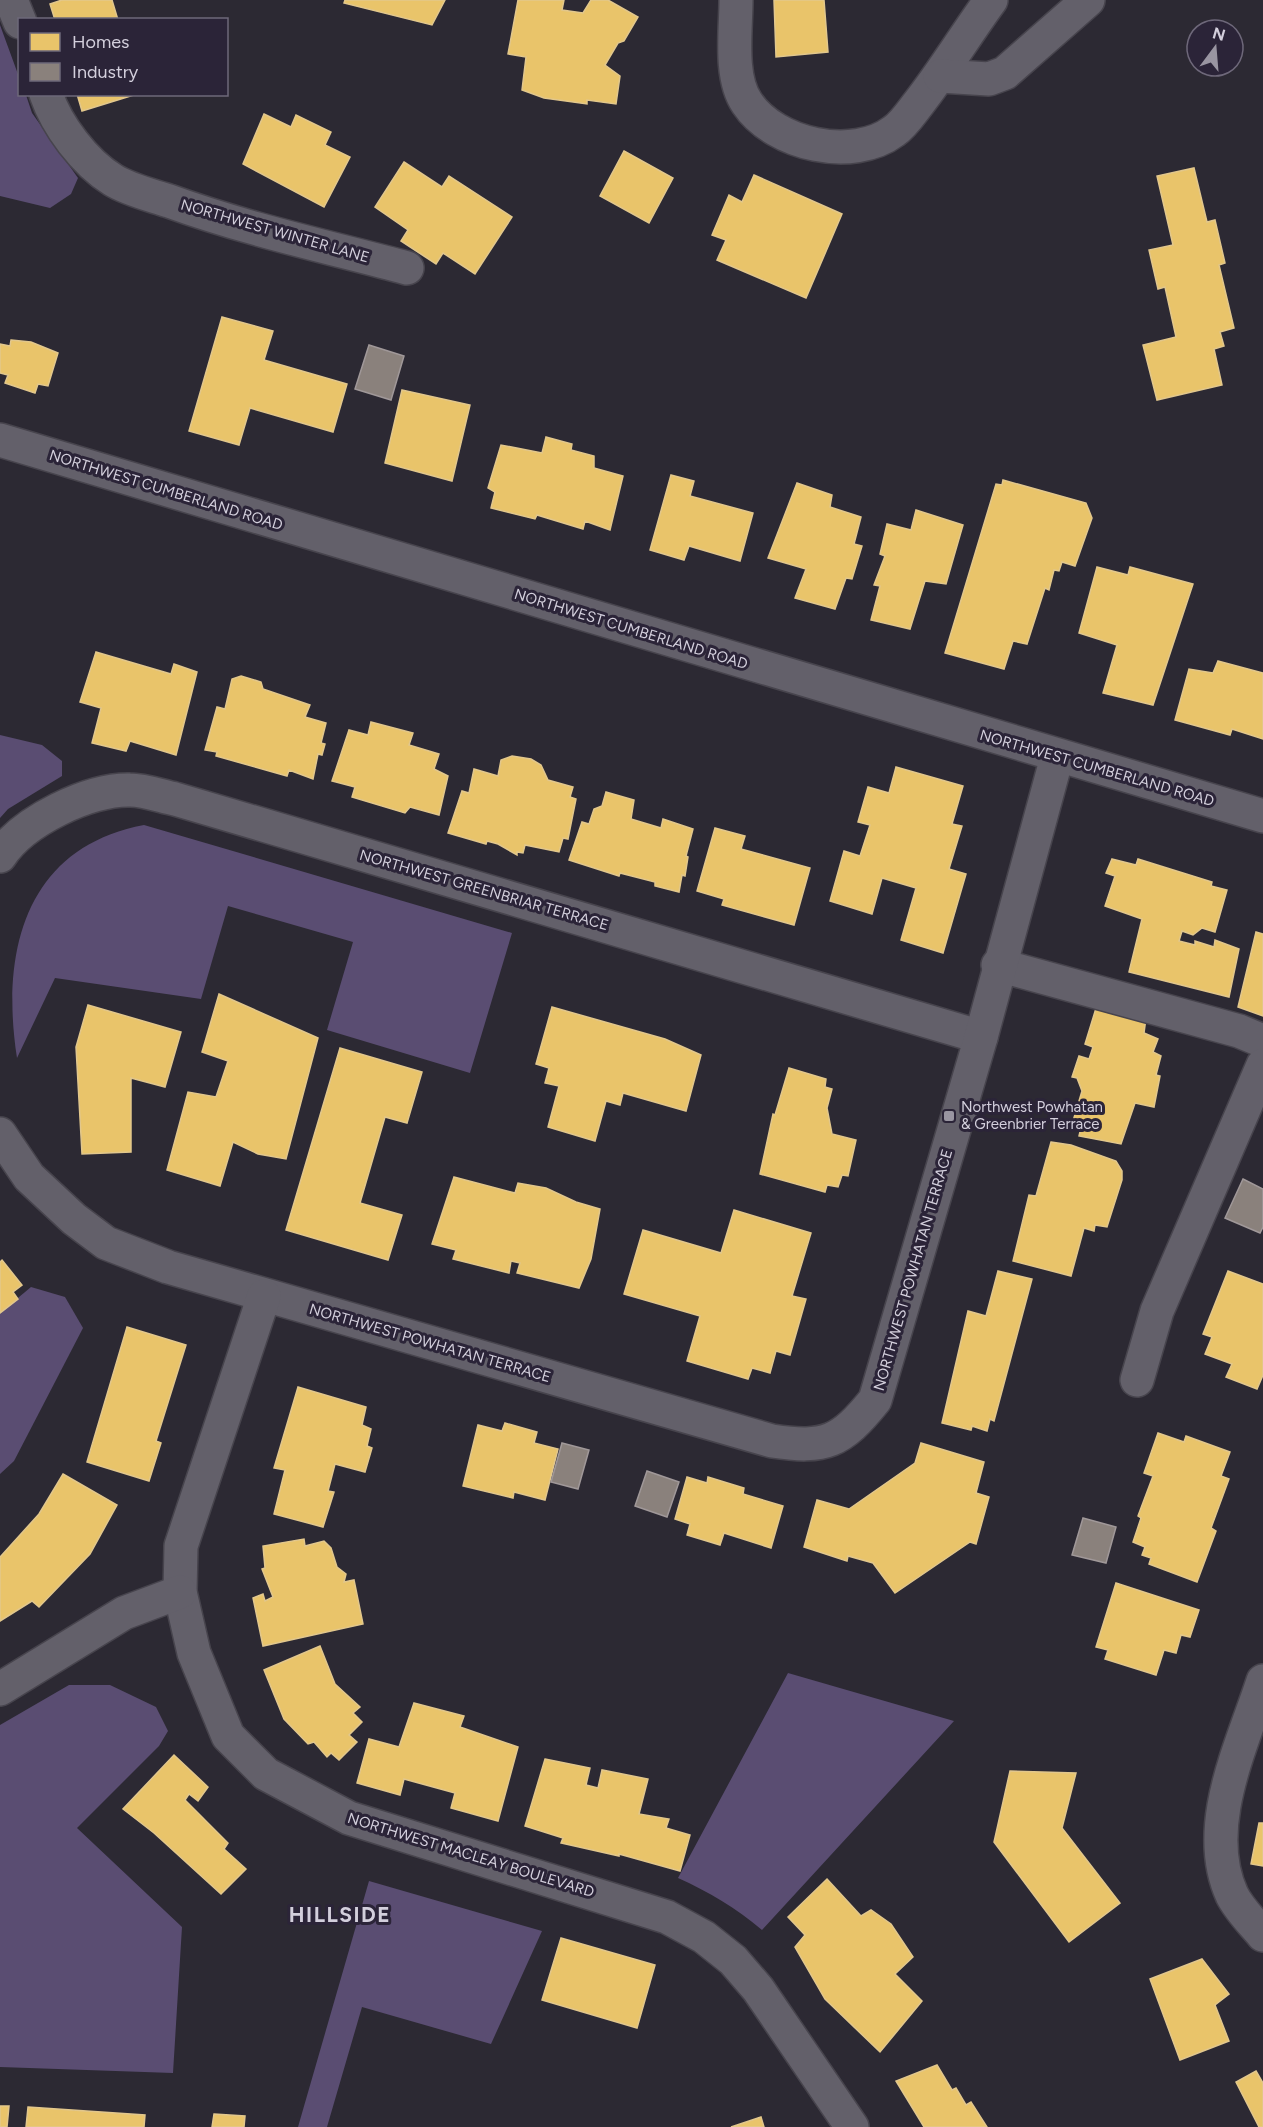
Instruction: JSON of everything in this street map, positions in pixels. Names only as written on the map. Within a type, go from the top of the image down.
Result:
[{"type":"street","points":[[11,0],[18,18]]},
{"type":"street","points":[[736,0],[738,80],[747,103],[786,134],[815,146],[850,148],[874,142],[895,131],[940,76],[991,0]]},
{"type":"street","points":[[940,76],[989,79],[1005,73],[1088,0]]},
{"type":"street","name":"NORTHWEST WINTER LANE","points":[[47,96],[69,136],[98,169],[115,182],[211,216],[407,268]]},
{"type":"street","name":"NORTHWEST CUMBERLAND ROAD","points":[[0,440],[1057,757],[1263,816]]},
{"type":"street","name":"NORTHWEST POWHATAN TERRACE","points":[[264,1296],[772,1441],[805,1446],[835,1438],[852,1428],[875,1400],[981,1036],[998,965],[1057,757]]},
{"type":"street","name":"NORTHWEST GREENBRIAR TERRACE","points":[[0,856],[26,830],[52,812],[90,797],[130,790],[175,799],[981,1036]]},
{"type":"street","points":[[998,965],[1239,1031],[1263,1041]]},
{"type":"street","points":[[1137,1380],[1157,1311],[1263,1065]]},
{"type":"street","points":[[0,1134],[29,1177],[74,1219],[106,1243],[168,1267],[264,1296]]},
{"type":"street","name":"NORTHWEST MACLEAY BOULEVARD","points":[[264,1296],[181,1546],[180,1592],[194,1653],[228,1736],[266,1774],[349,1818],[667,1917],[704,1937],[734,1960],[759,1989],[852,2127]]},
{"type":"street","points":[[0,1689],[124,1613],[180,1592]]},
{"type":"street","points":[[1263,1681],[1224,1802],[1220,1826],[1224,1870],[1232,1896],[1263,1935]]},
{"type":"shaded area","points":[[0,25],[18,74],[18,96],[26,96],[32,113],[78,178],[71,194],[50,208],[0,196]]},
{"type":"shaded area","points":[[0,735],[42,745],[62,761],[62,776],[8,809],[0,818]]},
{"type":"shaded area","points":[[144,825],[512,933],[470,1073],[327,1030],[353,942],[228,906],[201,999],[55,978],[17,1058],[13,1018],[13,979],[19,942],[30,909],[48,880],[72,855],[104,837]]},
{"type":"shaded area","points":[[31,1287],[65,1297],[83,1328],[14,1461],[0,1474],[0,1313]]},
{"type":"shaded area","points":[[788,1673],[954,1721],[762,1930],[722,1901],[678,1878]]},
{"type":"shaded area","points":[[69,1685],[110,1685],[156,1707],[168,1731],[159,1746],[77,1828],[182,1927],[173,2073],[0,2067],[0,1725]]},
{"type":"shaded area","points":[[369,1881],[542,1931],[491,2044],[362,2007],[327,2127],[298,2127]]},
{"type":"building: Homes","points":[[62,0],[112,0],[117,18],[54,18],[50,4]]},
{"type":"building: Homes","points":[[345,0],[445,0],[432,25],[344,3]]},
{"type":"building: Homes","points":[[518,0],[564,0],[562,10],[583,13],[591,0],[608,0],[638,17],[624,41],[618,43],[605,65],[620,76],[616,104],[587,100],[587,104],[544,98],[522,90],[526,57],[508,54]]},
{"type":"building: Homes","points":[[774,0],[824,0],[828,52],[776,57]]},
{"type":"building: Homes","points":[[78,96],[131,96],[82,111]]},
{"type":"building: Homes","points":[[264,114],[291,127],[296,115],[331,132],[325,145],[350,157],[324,207],[243,164]]},
{"type":"building: Homes","points":[[624,151],[673,178],[649,223],[600,196]]},
{"type":"building: Homes","points":[[404,162],[442,187],[449,176],[512,217],[475,274],[443,253],[436,264],[401,241],[408,230],[375,207]]},
{"type":"building: Homes","points":[[1194,168],[1207,222],[1215,220],[1225,263],[1219,265],[1234,328],[1220,332],[1224,346],[1214,349],[1222,385],[1157,400],[1143,345],[1176,337],[1165,287],[1158,289],[1149,250],[1173,245],[1157,176]]},
{"type":"building: Homes","points":[[754,175],[842,214],[806,298],[717,260],[726,240],[712,235],[729,195],[742,202]]},
{"type":"building: Homes","points":[[222,317],[273,331],[264,360],[347,384],[333,432],[250,408],[239,445],[189,431]]},
{"type":"building: Homes","points":[[11,340],[31,342],[58,353],[48,386],[38,384],[35,393],[5,383],[8,375],[0,373],[0,344],[10,346]]},
{"type":"building: Homes","points":[[402,390],[470,405],[452,481],[385,463]]},
{"type":"building: Homes","points":[[546,437],[572,444],[571,450],[594,456],[594,468],[623,476],[610,530],[585,521],[583,529],[537,515],[535,519],[491,508],[495,492],[488,488],[501,445],[542,453]]},
{"type":"building: Homes","points":[[671,475],[694,481],[690,496],[753,513],[740,561],[689,546],[684,560],[650,550]]},
{"type":"building: Homes","points":[[1003,480],[1086,503],[1092,518],[1075,566],[1062,562],[1059,571],[1054,570],[1049,590],[1045,588],[1027,644],[1013,641],[1004,669],[945,653],[996,484],[1002,485]]},
{"type":"building: Homes","points":[[797,483],[832,495],[830,507],[861,517],[854,544],[862,546],[852,579],[846,578],[835,609],[795,598],[806,569],[768,558]]},
{"type":"building: Homes","points":[[916,510],[963,525],[946,584],[925,581],[910,629],[871,620],[880,586],[874,585],[885,556],[880,554],[887,524],[911,530]]},
{"type":"building: Homes","points":[[1097,567],[1128,575],[1130,567],[1193,584],[1153,705],[1103,693],[1117,645],[1079,633]]},
{"type":"building: Homes","points":[[96,652],[171,674],[174,664],[197,672],[176,755],[130,741],[126,751],[92,743],[101,708],[80,702]]},
{"type":"building: Homes","points":[[1218,661],[1263,673],[1263,739],[1232,729],[1230,735],[1175,720],[1189,669],[1213,673]]},
{"type":"building: Homes","points":[[241,676],[261,682],[263,689],[310,705],[305,717],[326,723],[321,743],[325,744],[322,755],[318,754],[313,779],[289,770],[287,776],[216,756],[217,752],[205,750],[217,707],[225,709],[232,679]]},
{"type":"building: Homes","points":[[371,722],[413,733],[409,745],[439,754],[434,769],[448,776],[439,815],[410,807],[405,813],[352,797],[355,787],[332,781],[349,730],[368,735]]},
{"type":"building: Homes","points":[[512,756],[531,759],[541,765],[548,780],[573,787],[570,797],[576,799],[568,839],[563,838],[559,852],[525,845],[523,853],[517,852],[517,855],[498,844],[487,841],[486,844],[448,833],[462,791],[469,793],[474,769],[498,776],[501,760]]},
{"type":"building: Homes","points":[[896,767],[963,786],[952,824],[962,826],[949,869],[966,874],[943,953],[901,940],[916,888],[882,878],[872,914],[830,901],[844,851],[860,856],[870,825],[858,822],[868,787],[889,793]]},
{"type":"building: Homes","points":[[606,792],[634,800],[631,819],[661,828],[663,819],[693,829],[686,856],[688,857],[685,876],[682,875],[679,892],[655,886],[655,882],[620,873],[619,876],[569,860],[582,822],[589,824],[594,809],[602,806]]},
{"type":"building: Homes","points":[[715,828],[745,836],[741,849],[810,868],[794,925],[722,905],[724,899],[697,891]]},
{"type":"building: Homes","points":[[1112,859],[1136,865],[1138,859],[1212,882],[1211,886],[1227,890],[1215,932],[1202,928],[1193,935],[1182,931],[1179,941],[1195,945],[1195,941],[1214,947],[1215,940],[1239,949],[1229,997],[1129,972],[1142,919],[1105,906],[1115,876],[1106,873]]},
{"type":"building: Homes","points":[[1256,932],[1263,934],[1263,1016],[1238,1007]]},
{"type":"building: Homes","points":[[219,994],[318,1038],[286,1159],[258,1154],[233,1142],[220,1186],[167,1170],[188,1092],[216,1097],[228,1061],[202,1052]]},
{"type":"building: Homes","points":[[88,1005],[181,1032],[165,1087],[131,1078],[131,1152],[82,1154],[76,1047]]},
{"type":"building: Homes","points":[[1097,1005],[1146,1018],[1144,1033],[1158,1039],[1153,1052],[1161,1056],[1156,1075],[1160,1076],[1154,1107],[1135,1103],[1121,1144],[1079,1136],[1082,1124],[1073,1121],[1082,1091],[1077,1078],[1072,1077],[1079,1056],[1089,1059],[1093,1047],[1085,1044]]},
{"type":"building: Homes","points":[[552,1007],[665,1039],[701,1055],[686,1111],[623,1093],[620,1105],[606,1101],[595,1141],[548,1127],[559,1086],[545,1083],[549,1068],[536,1064]]},
{"type":"building: Homes","points":[[340,1048],[422,1072],[407,1123],[385,1117],[360,1203],[402,1215],[388,1260],[286,1230]]},
{"type":"building: Homes","points":[[789,1068],[826,1079],[825,1087],[832,1089],[827,1108],[832,1134],[856,1140],[848,1176],[842,1175],[838,1187],[827,1185],[825,1192],[760,1174],[773,1114],[775,1115]]},
{"type":"building: Homes","points":[[1051,1142],[1071,1145],[1116,1161],[1122,1171],[1122,1180],[1107,1227],[1095,1225],[1094,1231],[1084,1228],[1071,1276],[1013,1261],[1029,1195],[1036,1196]]},
{"type":"building: Homes","points":[[454,1177],[515,1193],[518,1183],[546,1188],[576,1202],[600,1209],[591,1259],[579,1288],[517,1273],[520,1263],[511,1261],[509,1273],[453,1259],[456,1250],[432,1244]]},
{"type":"building: Homes","points":[[734,1210],[811,1233],[792,1296],[806,1299],[790,1355],[776,1351],[770,1373],[752,1368],[748,1379],[687,1361],[700,1316],[624,1294],[643,1230],[721,1253]]},
{"type":"building: Homes","points":[[2,1260],[22,1285],[13,1292],[18,1299],[0,1313],[0,1262]]},
{"type":"building: Homes","points":[[998,1271],[1032,1279],[994,1421],[990,1419],[987,1431],[972,1426],[971,1430],[942,1423],[968,1311],[986,1316]]},
{"type":"building: Homes","points":[[1228,1271],[1263,1284],[1263,1375],[1257,1389],[1226,1377],[1232,1364],[1205,1354],[1212,1337],[1203,1334]]},
{"type":"building: Homes","points":[[127,1327],[186,1345],[156,1441],[161,1443],[149,1481],[87,1462]]},
{"type":"building: Homes","points":[[298,1387],[366,1407],[362,1425],[371,1429],[367,1446],[372,1448],[365,1472],[335,1464],[328,1491],[334,1492],[323,1527],[274,1514],[285,1470],[274,1468]]},
{"type":"building: Homes","points":[[505,1423],[537,1432],[534,1443],[558,1449],[545,1500],[514,1492],[513,1498],[463,1486],[478,1425],[502,1431]]},
{"type":"building: Homes","points":[[1158,1433],[1184,1442],[1186,1436],[1230,1452],[1221,1476],[1229,1479],[1211,1528],[1216,1531],[1197,1582],[1149,1564],[1151,1558],[1142,1555],[1145,1547],[1133,1542],[1141,1518],[1138,1516],[1153,1476],[1144,1473]]},
{"type":"building: Homes","points":[[921,1443],[984,1462],[976,1493],[989,1497],[976,1544],[970,1542],[895,1593],[873,1563],[848,1556],[847,1561],[804,1547],[817,1500],[849,1509],[915,1463]]},
{"type":"building: Homes","points":[[63,1474],[117,1505],[90,1554],[39,1607],[32,1601],[0,1621],[0,1557],[39,1514]]},
{"type":"building: Homes","points":[[687,1477],[707,1483],[708,1477],[744,1488],[743,1494],[783,1506],[771,1548],[724,1533],[720,1545],[687,1535],[690,1524],[675,1519]]},
{"type":"building: Homes","points":[[304,1539],[305,1546],[324,1541],[331,1548],[337,1567],[346,1574],[344,1582],[354,1580],[363,1624],[263,1646],[253,1598],[263,1594],[265,1601],[273,1597],[262,1569],[265,1568],[263,1546]]},
{"type":"building: Homes","points":[[1116,1583],[1199,1610],[1190,1637],[1181,1635],[1176,1653],[1164,1650],[1156,1675],[1105,1659],[1108,1650],[1096,1647]]},
{"type":"building: Homes","points":[[320,1646],[335,1684],[360,1707],[353,1713],[362,1722],[349,1735],[357,1742],[339,1760],[331,1753],[327,1757],[314,1742],[308,1744],[284,1719],[264,1670]]},
{"type":"building: Homes","points":[[414,1703],[464,1716],[460,1727],[518,1747],[498,1821],[451,1808],[455,1793],[404,1779],[400,1795],[357,1783],[369,1739],[399,1747]]},
{"type":"building: Homes","points":[[174,1755],[208,1787],[198,1801],[189,1794],[185,1800],[228,1843],[224,1849],[246,1869],[221,1894],[154,1833],[123,1809]]},
{"type":"building: Homes","points":[[545,1759],[590,1768],[586,1785],[598,1788],[602,1770],[648,1779],[639,1814],[669,1819],[666,1828],[690,1835],[680,1871],[619,1854],[619,1856],[561,1843],[563,1838],[525,1826]]},
{"type":"building: Homes","points":[[1010,1771],[1076,1773],[1062,1828],[1120,1903],[1069,1942],[994,1842]]},
{"type":"building: Homes","points":[[1259,1823],[1263,1823],[1263,1866],[1251,1864]]},
{"type":"building: Homes","points":[[827,1879],[861,1916],[871,1910],[891,1924],[913,1957],[895,1974],[922,2001],[880,2052],[825,1999],[795,1947],[805,1935],[788,1917]]},
{"type":"building: Homes","points":[[561,1938],[655,1965],[637,2028],[542,2000]]},
{"type":"building: Homes","points":[[1202,1959],[1229,1994],[1215,2005],[1229,2041],[1180,2060],[1150,1979]]},
{"type":"building: Homes","points":[[937,2065],[952,2090],[956,2088],[966,2105],[971,2102],[987,2127],[924,2127],[896,2081]]},
{"type":"building: Homes","points":[[1256,2071],[1263,2083],[1263,2127],[1259,2127],[1236,2082]]},
{"type":"building: Homes","points":[[0,2106],[9,2106],[7,2127],[0,2127]]},
{"type":"building: Homes","points":[[28,2107],[145,2115],[144,2127],[26,2127]]},
{"type":"building: Homes","points":[[214,2114],[245,2116],[244,2127],[212,2127]]},
{"type":"building: Homes","points":[[761,2117],[764,2127],[731,2127]]},
{"type":"building: Industry","points":[[369,345],[404,356],[391,400],[355,389]]},
{"type":"building: Industry","points":[[1243,1179],[1263,1189],[1263,1227],[1260,1233],[1225,1218]]},
{"type":"building: Industry","points":[[562,1443],[589,1450],[578,1489],[551,1482]]},
{"type":"building: Industry","points":[[647,1471],[679,1482],[667,1517],[635,1506]]},
{"type":"building: Industry","points":[[1083,1518],[1116,1527],[1106,1563],[1072,1555]]},
{"type":"place","name":"Northwest Powhatan & Greenbrier Terrace","points":[[949,1116]]},
{"type":"district","name":"HILLSIDE","points":[[340,1915]]}]
